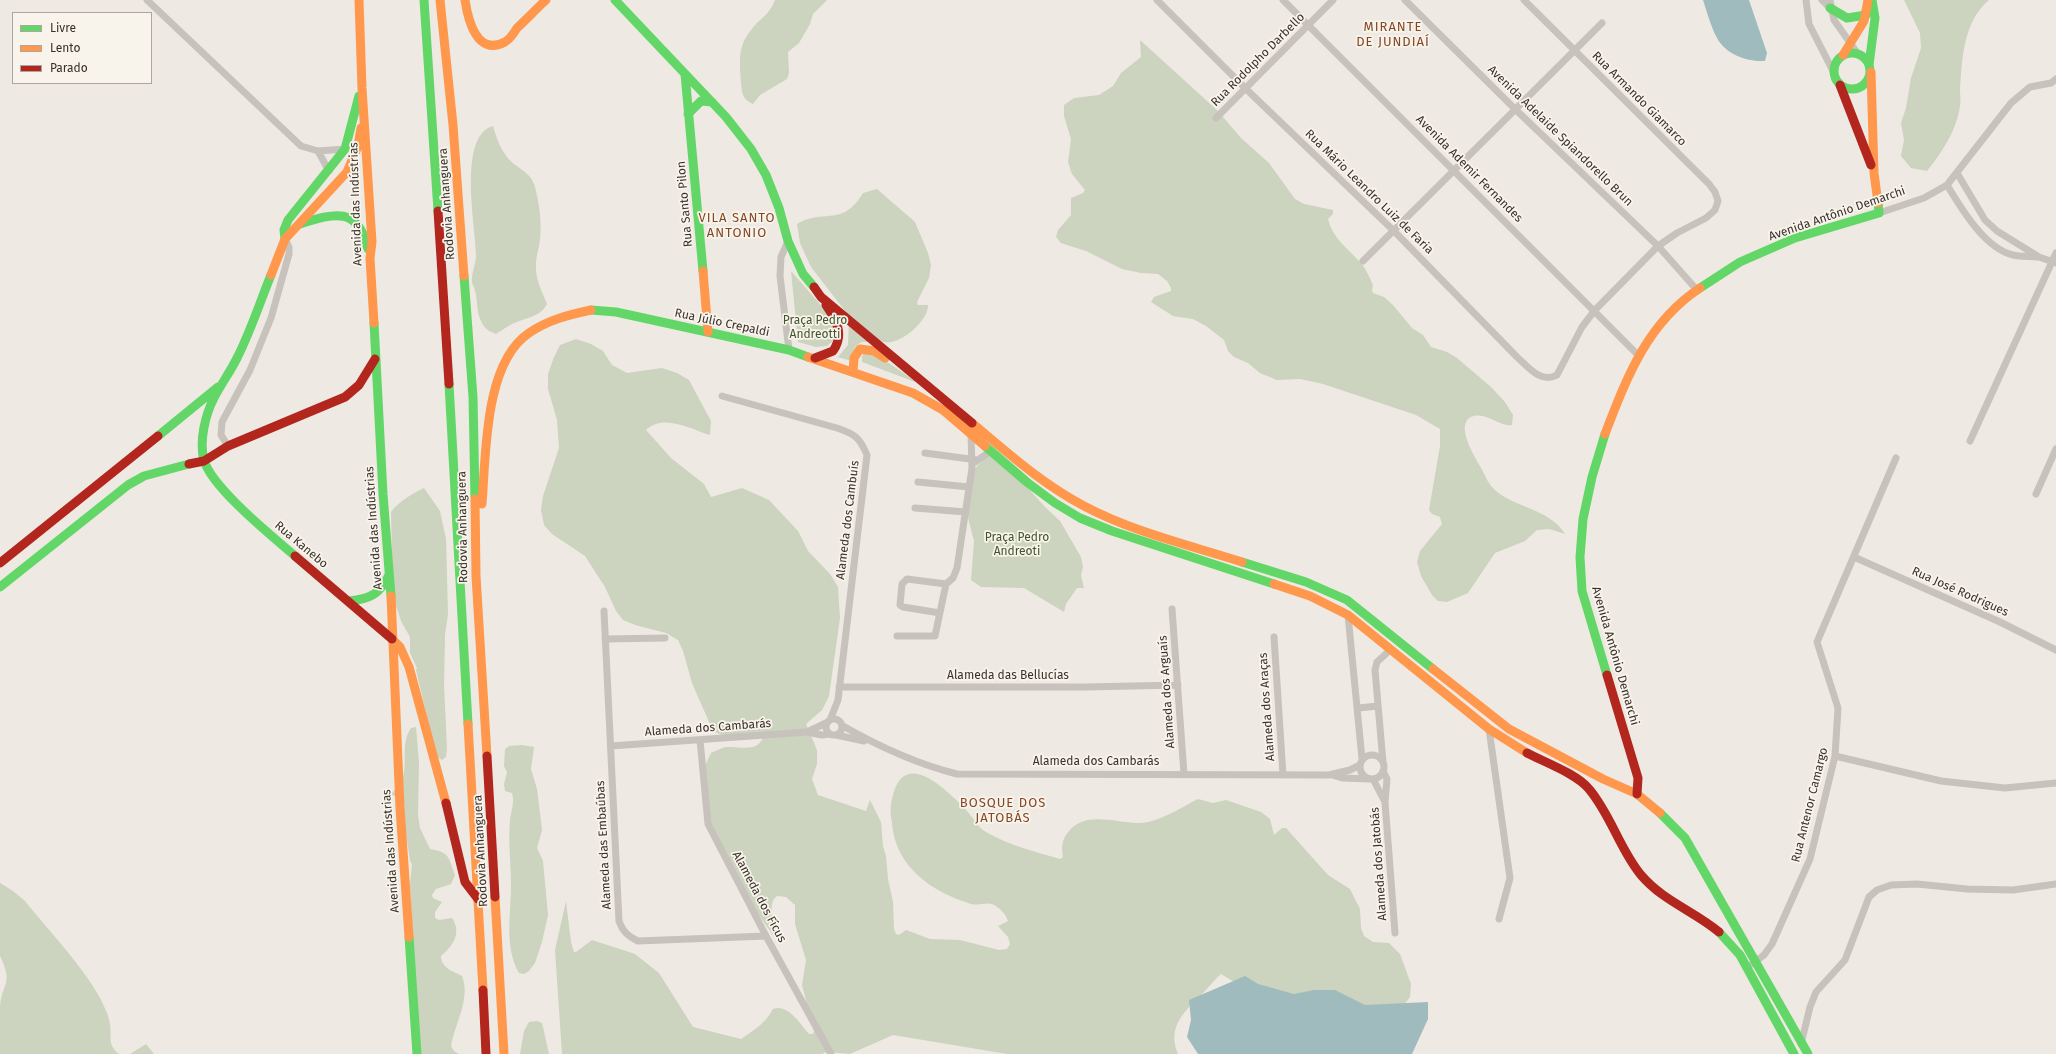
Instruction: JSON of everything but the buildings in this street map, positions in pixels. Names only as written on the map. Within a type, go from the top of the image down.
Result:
[{"type":"main road","name":"Avenida das Indústrias","points":[[359,0],[363,119],[366,138],[372,242],[370,258],[383,494],[390,572],[400,808],[417,1054]]},
{"type":"main road","name":"Rodovia Anhanguera","points":[[424,0],[454,467],[486,1054]]},
{"type":"main road","name":"Rodovia Anhanguera","points":[[440,0],[453,125],[473,397],[476,576],[504,1054]]},
{"type":"main road","points":[[465,0],[469,23],[474,35],[481,42],[497,46],[506,42],[546,0]]},
{"type":"main road","points":[[615,0],[712,102],[751,149],[766,175],[779,208],[788,242],[803,274],[821,297],[839,325],[840,338],[833,351],[815,358]]},
{"type":"main road","points":[[1868,0],[1866,15],[1859,32],[1834,66],[1834,73],[1874,173]]},
{"type":"main road","points":[[1872,0],[1875,18],[1870,69],[1874,173],[1879,213]]},
{"type":"main road","points":[[1830,4],[1838,15],[1847,19],[1866,15]]},
{"type":"main road","points":[[1840,85],[1846,88],[1859,88],[1865,85],[1870,69],[1865,58],[1858,54],[1850,53],[1843,55]]},
{"type":"main road","name":"Rua Santo Pilon","points":[[685,74],[708,332]]},
{"type":"main road","points":[[285,239],[284,230],[288,220],[313,191],[345,149],[362,88]]},
{"type":"main road","points":[[688,114],[701,101],[712,102]]},
{"type":"main road","points":[[204,461],[202,443],[204,428],[213,399],[238,357],[285,239],[323,200],[350,166],[358,146],[363,119]]},
{"type":"main road","points":[[313,191],[323,200]]},
{"type":"main road","name":"Avenida Antônio Demarchi","points":[[1637,794],[1638,778],[1582,590],[1580,557],[1583,519],[1592,477],[1604,434],[1638,355],[1672,310],[1697,290],[1740,262],[1795,238],[1843,225],[1879,213]]},
{"type":"main road","points":[[299,224],[337,216],[354,220],[364,233],[370,258]]},
{"type":"main road","points":[[821,297],[1037,477],[1086,509],[1115,521],[1306,582],[1346,600],[1509,729],[1603,779],[1637,794],[1660,813],[1685,838],[1801,1045],[1808,1054]]},
{"type":"main road","name":"Rua Júlio Crepaldi","points":[[476,576],[490,402],[501,368],[511,351],[537,327],[553,318],[572,312],[591,310],[616,312],[789,350],[913,393],[928,400],[943,410],[1055,503],[1080,518],[1112,531],[1310,596],[1348,615],[1489,729],[1520,749],[1580,781],[1589,789],[1616,831],[1627,855],[1641,875],[1661,895],[1713,927],[1729,941],[1746,967],[1794,1054]]},
{"type":"main road","points":[[853,372],[856,353],[860,349],[867,348],[876,351],[904,372],[930,388]]},
{"type":"main road","points":[[0,587],[128,485],[144,476],[204,461],[228,446],[352,393],[376,359]]},
{"type":"main road","points":[[15,575],[1,562],[222,383]]},
{"type":"main road","name":"Rua Kanebo","points":[[204,461],[210,473],[223,489],[257,522],[400,647],[409,667],[456,838],[465,882],[478,899]]},
{"type":"main road","points":[[349,601],[372,597],[380,592],[390,572]]},
{"type":"main road","points":[[1713,927],[1723,922],[1728,915]]},
{"type":"street","points":[[147,0],[301,146],[318,151],[345,149]]},
{"type":"street","name":"Rua Mário Leandro Luiz de Faria","points":[[1157,0],[1245,88],[1394,230],[1534,373],[1543,378],[1551,378],[1557,375],[1582,327],[1595,310]]},
{"type":"street","name":"Avenida Ademir Fernandes","points":[[1283,0],[1595,310],[1638,355]]},
{"type":"street","name":"Rua Rodolpho Darbello","points":[[1216,118],[1333,0]]},
{"type":"street","name":"Avenida Adelaide Spiandorello Brun","points":[[1405,0],[1515,109],[1658,246],[1697,290]]},
{"type":"street","name":"Rua Armando Giamarco","points":[[1524,0],[1716,192],[1718,201],[1715,210],[1706,218],[1677,233],[1658,246]]},
{"type":"street","points":[[1806,0],[1809,24],[1834,73]]},
{"type":"street","points":[[1822,0],[1830,4],[1834,20],[1858,54]]},
{"type":"street","points":[[1363,261],[1602,23]]},
{"type":"street","name":"Avenida Antônio Demarchi","points":[[1879,213],[1924,198],[1946,185],[2011,103],[2030,87],[2051,83],[2056,79]]},
{"type":"street","points":[[318,151],[329,171]]},
{"type":"street","points":[[1957,173],[1985,220],[1997,231],[2039,257],[2054,262]]},
{"type":"street","points":[[1946,185],[1987,241],[2012,255],[2039,257]]},
{"type":"street","points":[[228,446],[221,435],[222,422],[250,370],[271,318],[289,254],[289,247],[285,239]]},
{"type":"street","points":[[788,242],[781,257],[780,276],[789,350]]},
{"type":"street","points":[[1595,310],[1658,246]]},
{"type":"street","points":[[1970,441],[2054,262],[2056,253]]},
{"type":"street","name":"Alameda dos Cambuís","points":[[722,396],[837,428],[853,434],[862,443],[867,455],[840,687],[838,700],[829,721]]},
{"type":"street","points":[[897,636],[935,636],[946,584],[953,578],[958,568],[974,460],[971,434]]},
{"type":"street","points":[[2036,494],[2056,449]]},
{"type":"street","points":[[925,453],[974,460],[991,451]]},
{"type":"street","name":"Rua Antenor Camargo","points":[[1746,967],[1764,955],[1772,944],[1810,859],[1835,756],[1838,708],[1817,642],[1896,458]]},
{"type":"street","points":[[918,482],[969,488]]},
{"type":"street","points":[[915,508],[966,512]]},
{"type":"street","name":"Rua José Rodrigues","points":[[1854,556],[2000,622],[2056,650]]},
{"type":"street","points":[[940,612],[903,607],[900,605],[902,584],[907,579],[946,584]]},
{"type":"street","name":"Alameda dos Arguaís","points":[[1172,609],[1184,774]]},
{"type":"street","name":"Alameda das Embaúbas","points":[[604,611],[619,921],[622,931],[629,937],[638,941],[766,936]]},
{"type":"street","points":[[1348,615],[1358,708],[1361,762],[1360,772],[1364,777],[1372,779],[1377,778],[1383,771]]},
{"type":"street","name":"Alameda dos Araças","points":[[1274,637],[1283,775]]},
{"type":"street","points":[[605,639],[665,638]]},
{"type":"street","name":"Alameda dos Jatobás","points":[[1390,650],[1377,662],[1375,670],[1383,771],[1387,779],[1385,802],[1395,933]]},
{"type":"street","name":"Alameda das Bellucías","points":[[840,687],[1087,687],[1178,685]]},
{"type":"street","name":"Alameda dos Cambuís","points":[[838,700],[842,724]]},
{"type":"street","points":[[1358,708],[1378,706]]},
{"type":"street","points":[[837,719],[842,724],[841,732],[833,734],[826,728],[829,721],[837,719]]},
{"type":"street","name":"Alameda dos Cambarás","points":[[807,732],[829,721]]},
{"type":"street","name":"Alameda dos Cambarás","points":[[842,724],[868,741],[935,769],[957,774],[1329,775],[1342,778],[1372,779]]},
{"type":"street","points":[[1489,729],[1510,878],[1499,919]]},
{"type":"street","name":"Alameda dos Cambarás","points":[[611,746],[807,732],[822,735],[833,734],[868,741]]},
{"type":"street","name":"Alameda dos Fícus","points":[[700,740],[708,824],[766,936],[831,1054]]},
{"type":"street","points":[[1361,762],[1366,756],[1376,756],[1383,762]]},
{"type":"street","points":[[1835,756],[1941,781],[2005,788],[2056,783]]},
{"type":"street","name":"Alameda dos Cambarás","points":[[1329,775],[1350,770],[1361,762]]},
{"type":"street","points":[[1372,779],[1385,802]]},
{"type":"street","points":[[1801,1045],[1810,1008],[1816,992],[1845,960],[1869,897],[1877,890],[1891,885],[1911,884],[2013,890],[2056,884]]},
{"type":"green space","points":[[775,0],[827,0],[813,14],[810,24],[799,43],[788,52],[789,73],[787,79],[760,95],[753,104],[745,98],[742,92],[740,64],[741,49],[751,29],[768,12]]},
{"type":"green space","points":[[1904,0],[1989,0],[1980,9],[1969,30],[1963,54],[1960,104],[1956,123],[1943,149],[1927,171],[1911,168],[1901,156],[1904,140],[1901,123],[1906,108],[1911,78],[1921,48],[1920,33]]},
{"type":"green space","points":[[1140,40],[1218,111],[1241,138],[1269,163],[1295,199],[1304,204],[1333,210],[1333,214],[1328,219],[1330,225],[1336,237],[1365,269],[1373,285],[1373,293],[1384,297],[1393,305],[1412,328],[1423,335],[1431,347],[1447,352],[1457,358],[1491,387],[1505,402],[1513,415],[1512,425],[1503,424],[1484,416],[1474,416],[1469,418],[1465,424],[1465,432],[1470,448],[1488,481],[1499,494],[1550,518],[1565,534],[1549,529],[1537,530],[1525,541],[1495,553],[1468,593],[1447,602],[1438,601],[1432,595],[1421,576],[1417,562],[1420,551],[1442,524],[1440,517],[1432,514],[1429,510],[1440,446],[1440,429],[1416,415],[1323,384],[1300,379],[1277,380],[1260,373],[1248,363],[1234,357],[1228,351],[1224,340],[1206,326],[1193,319],[1173,316],[1151,302],[1154,297],[1171,291],[1167,281],[1158,274],[1141,273],[1122,269],[1086,251],[1061,243],[1056,237],[1058,230],[1071,215],[1071,198],[1083,193],[1085,190],[1072,174],[1068,162],[1071,139],[1064,116],[1064,105],[1074,98],[1099,95],[1113,86],[1121,73],[1141,57]]},
{"type":"green space","points":[[493,126],[499,144],[505,154],[513,163],[529,176],[535,187],[541,226],[536,273],[547,304],[541,312],[512,324],[496,334],[483,326],[478,314],[475,289],[472,283],[476,255],[471,184],[472,164],[475,146],[482,133]]},
{"type":"green space","points":[[877,189],[915,222],[928,253],[931,265],[929,278],[917,302],[918,305],[928,305],[924,318],[919,324],[912,331],[898,340],[884,342],[855,328],[871,342],[861,342],[855,347],[851,361],[838,357],[848,345],[849,316],[811,267],[800,243],[797,224],[816,217],[840,214],[855,204],[863,193]]},
{"type":"green space","name":"Praça Pedro Andreotti","points":[[791,271],[832,318],[836,338],[827,346],[816,347],[798,342]]},
{"type":"green space","points":[[576,339],[591,344],[603,351],[612,365],[627,373],[662,368],[677,373],[689,380],[711,421],[710,435],[686,426],[669,423],[653,425],[646,430],[671,458],[704,484],[711,497],[742,488],[769,500],[798,531],[808,551],[830,574],[838,587],[840,618],[829,696],[822,710],[806,724],[817,750],[817,764],[812,779],[818,795],[866,811],[870,800],[881,822],[883,846],[893,902],[894,929],[896,934],[899,935],[906,930],[930,939],[960,940],[999,950],[1007,949],[1010,944],[1008,937],[998,926],[1008,921],[1000,909],[992,904],[971,904],[957,899],[930,885],[918,876],[900,853],[895,839],[891,818],[891,805],[896,787],[903,777],[912,774],[923,776],[934,782],[956,800],[980,827],[995,837],[1022,848],[1060,859],[1063,857],[1062,850],[1065,837],[1077,824],[1096,819],[1138,823],[1148,822],[1168,815],[1198,799],[1213,803],[1226,800],[1261,812],[1270,819],[1274,835],[1282,828],[1286,828],[1328,875],[1350,889],[1360,909],[1361,928],[1364,936],[1373,942],[1389,943],[1400,954],[1411,984],[1410,997],[1403,1006],[1387,1013],[1264,1000],[1221,974],[1191,1005],[1180,1019],[1174,1035],[1178,1054],[1007,1054],[893,1035],[850,1054],[826,1052],[822,1054],[562,1054],[555,950],[566,901],[571,942],[574,952],[592,940],[635,954],[659,973],[693,1027],[741,1039],[763,1022],[773,1009],[778,1008],[789,1012],[798,1020],[809,1034],[813,1034],[814,1031],[802,985],[806,960],[795,924],[795,905],[786,897],[777,896],[774,900],[772,909],[773,921],[777,936],[777,938],[775,938],[742,891],[711,827],[703,770],[711,753],[726,747],[753,747],[761,742],[763,737],[722,735],[713,731],[692,683],[683,651],[678,640],[666,633],[635,625],[623,620],[616,611],[605,587],[585,556],[552,534],[544,525],[541,510],[543,496],[559,448],[557,420],[548,389],[548,374],[560,345]]},
{"type":"green space","name":"Praça Pedro Andreotti","points":[[864,351],[883,359],[918,383],[862,362]]},
{"type":"green space","name":"Praça Pedro Andreoti","points":[[997,453],[1044,506],[1060,521],[1081,557],[1083,567],[1081,575],[1084,588],[1077,588],[1066,604],[1064,612],[1024,588],[981,587],[971,580],[974,541],[967,514],[971,476],[977,466],[985,459]]},
{"type":"green space","points":[[424,488],[440,511],[446,539],[448,614],[445,635],[444,685],[447,749],[446,757],[442,760],[436,756],[416,670],[417,668],[410,653],[410,637],[401,621],[393,597],[391,512],[410,495]]},
{"type":"green space","points":[[416,727],[419,763],[418,815],[420,828],[430,849],[442,852],[448,857],[455,875],[451,884],[436,889],[432,895],[433,898],[442,902],[435,912],[435,918],[439,920],[452,918],[456,929],[455,939],[441,956],[445,966],[451,971],[462,976],[464,984],[464,1002],[451,1046],[454,1051],[459,1054],[418,1054],[410,884],[412,864],[410,861],[401,800],[391,794],[400,784],[403,777],[407,735],[411,728]]},
{"type":"green space","points":[[522,745],[534,747],[531,769],[537,789],[542,830],[537,848],[543,861],[548,915],[542,942],[535,963],[529,971],[524,974],[519,973],[511,952],[509,930],[511,885],[509,828],[513,800],[512,793],[505,791],[504,784],[507,772],[504,766],[505,749],[509,746]]},
{"type":"green space","points":[[0,883],[25,901],[84,973],[100,998],[106,1011],[110,1024],[111,1044],[115,1051],[119,1054],[0,1054],[0,1007],[7,978],[0,956]]},
{"type":"green space","points":[[537,1021],[542,1023],[549,1054],[520,1054],[524,1031],[529,1022]]},
{"type":"green space","points":[[146,1044],[154,1054],[130,1054]]},
{"type":"water","points":[[1703,0],[1749,0],[1767,53],[1765,61],[1745,59],[1726,49],[1715,34]]},
{"type":"water","points":[[1245,976],[1258,984],[1294,994],[1314,990],[1335,990],[1365,1005],[1428,1002],[1428,1019],[1412,1054],[1198,1054],[1187,1037],[1191,1020],[1189,1000]]},
{"type":"traffic: fast","points":[[424,0],[438,211]]},
{"type":"traffic: fast","points":[[615,0],[726,117],[751,149],[766,175],[779,208],[788,241],[803,274],[814,287]]},
{"type":"traffic: fast","points":[[1869,65],[1875,18],[1872,0]]},
{"type":"traffic: fast","points":[[1830,8],[1847,18],[1866,15]]},
{"type":"traffic: fast","points":[[1856,53],[1865,58],[1869,64],[1870,71],[1869,78],[1865,84],[1856,89],[1848,89],[1839,84],[1835,78],[1834,67],[1839,58],[1845,54],[1856,53]]},
{"type":"traffic: fast","points":[[685,74],[703,271]]},
{"type":"traffic: fast","points":[[285,239],[284,230],[288,220],[345,149],[359,96]]},
{"type":"traffic: fast","points":[[688,114],[701,101],[712,102]]},
{"type":"traffic: fast","points":[[1700,288],[1740,262],[1795,238],[1879,213],[1878,203]]},
{"type":"traffic: fast","points":[[300,224],[324,217],[343,216],[351,219],[358,225],[364,235],[368,249]]},
{"type":"traffic: fast","points":[[271,275],[243,346],[208,412],[202,445],[204,460],[209,471],[218,484],[244,511],[295,556]]},
{"type":"traffic: fast","points":[[464,276],[473,397],[475,499]]},
{"type":"traffic: fast","points":[[591,310],[616,312],[789,350],[808,357]]},
{"type":"traffic: fast","points":[[374,323],[383,494],[391,596]]},
{"type":"traffic: fast","points":[[449,384],[468,724]]},
{"type":"traffic: fast","points":[[158,436],[218,387]]},
{"type":"traffic: fast","points":[[1605,434],[1592,477],[1583,519],[1580,557],[1582,591],[1607,675]]},
{"type":"traffic: fast","points":[[985,446],[1028,483],[1055,503],[1080,518],[1112,531],[1274,584]]},
{"type":"traffic: fast","points":[[0,587],[128,485],[144,476],[189,464]]},
{"type":"traffic: fast","points":[[1242,562],[1306,582],[1347,600],[1433,669]]},
{"type":"traffic: fast","points":[[349,601],[363,599],[374,594],[382,587],[389,575]]},
{"type":"traffic: fast","points":[[1660,813],[1685,838],[1808,1054]]},
{"type":"traffic: fast","points":[[1719,932],[1740,955],[1794,1054]]},
{"type":"traffic: fast","points":[[409,937],[417,1054]]},
{"type":"traffic: slow","points":[[359,0],[362,88],[372,242],[370,258],[374,323]]},
{"type":"traffic: slow","points":[[440,0],[453,125],[464,276]]},
{"type":"traffic: slow","points":[[465,0],[472,26],[481,41],[487,45],[495,45],[509,39],[517,28],[546,0]]},
{"type":"traffic: slow","points":[[1843,55],[1864,21],[1868,0]]},
{"type":"traffic: slow","points":[[1871,72],[1874,173],[1878,203]]},
{"type":"traffic: slow","points":[[271,275],[285,239],[347,172],[358,146],[361,128]]},
{"type":"traffic: slow","points":[[703,271],[708,332]]},
{"type":"traffic: slow","points":[[1605,434],[1631,372],[1652,335],[1682,302],[1700,288]]},
{"type":"traffic: slow","points":[[482,504],[490,411],[495,387],[503,365],[514,347],[536,328],[558,318],[591,310]]},
{"type":"traffic: slow","points":[[853,372],[854,358],[860,349],[874,351],[885,358]]},
{"type":"traffic: slow","points":[[808,357],[913,393],[943,410],[985,446]]},
{"type":"traffic: slow","points":[[972,423],[1012,457],[1040,478],[1084,506],[1142,531],[1242,562]]},
{"type":"traffic: slow","points":[[475,499],[476,576],[487,756]]},
{"type":"traffic: slow","points":[[1274,584],[1310,596],[1348,615],[1489,729],[1527,753]]},
{"type":"traffic: slow","points":[[391,596],[400,808],[409,937]]},
{"type":"traffic: slow","points":[[392,639],[400,647],[409,667],[446,803]]},
{"type":"traffic: slow","points":[[1433,669],[1509,729],[1603,779],[1637,794],[1660,813]]},
{"type":"traffic: slow","points":[[468,724],[483,990]]},
{"type":"traffic: slow","points":[[495,897],[504,1054]]},
{"type":"traffic: jam","points":[[1840,85],[1871,165]]},
{"type":"traffic: jam","points":[[438,211],[449,384]]},
{"type":"traffic: jam","points":[[814,287],[821,297],[972,423]]},
{"type":"traffic: jam","points":[[815,358],[833,351],[837,345],[839,333],[838,327],[826,305]]},
{"type":"traffic: jam","points":[[189,464],[204,461],[228,446],[345,397],[359,385],[375,359]]},
{"type":"traffic: jam","points":[[0,563],[158,436]]},
{"type":"traffic: jam","points":[[295,556],[392,639]]},
{"type":"traffic: jam","points":[[1607,675],[1638,778],[1637,794]]},
{"type":"traffic: jam","points":[[1527,753],[1569,773],[1584,784],[1597,799],[1627,855],[1641,875],[1659,892],[1719,932]]},
{"type":"traffic: jam","points":[[487,756],[495,897]]},
{"type":"traffic: jam","points":[[446,803],[465,882],[478,899]]},
{"type":"traffic: jam","points":[[483,990],[486,1054]]},
{"type":"district","name":"MIRANTE DE JUNDIAÍ","points":[[1393,34]]},
{"type":"district","name":"VILA SANTO ANTONIO","points":[[737,226]]},
{"type":"district","name":"BOSQUE DOS JATOBÁS","points":[[1003,810]]}]
